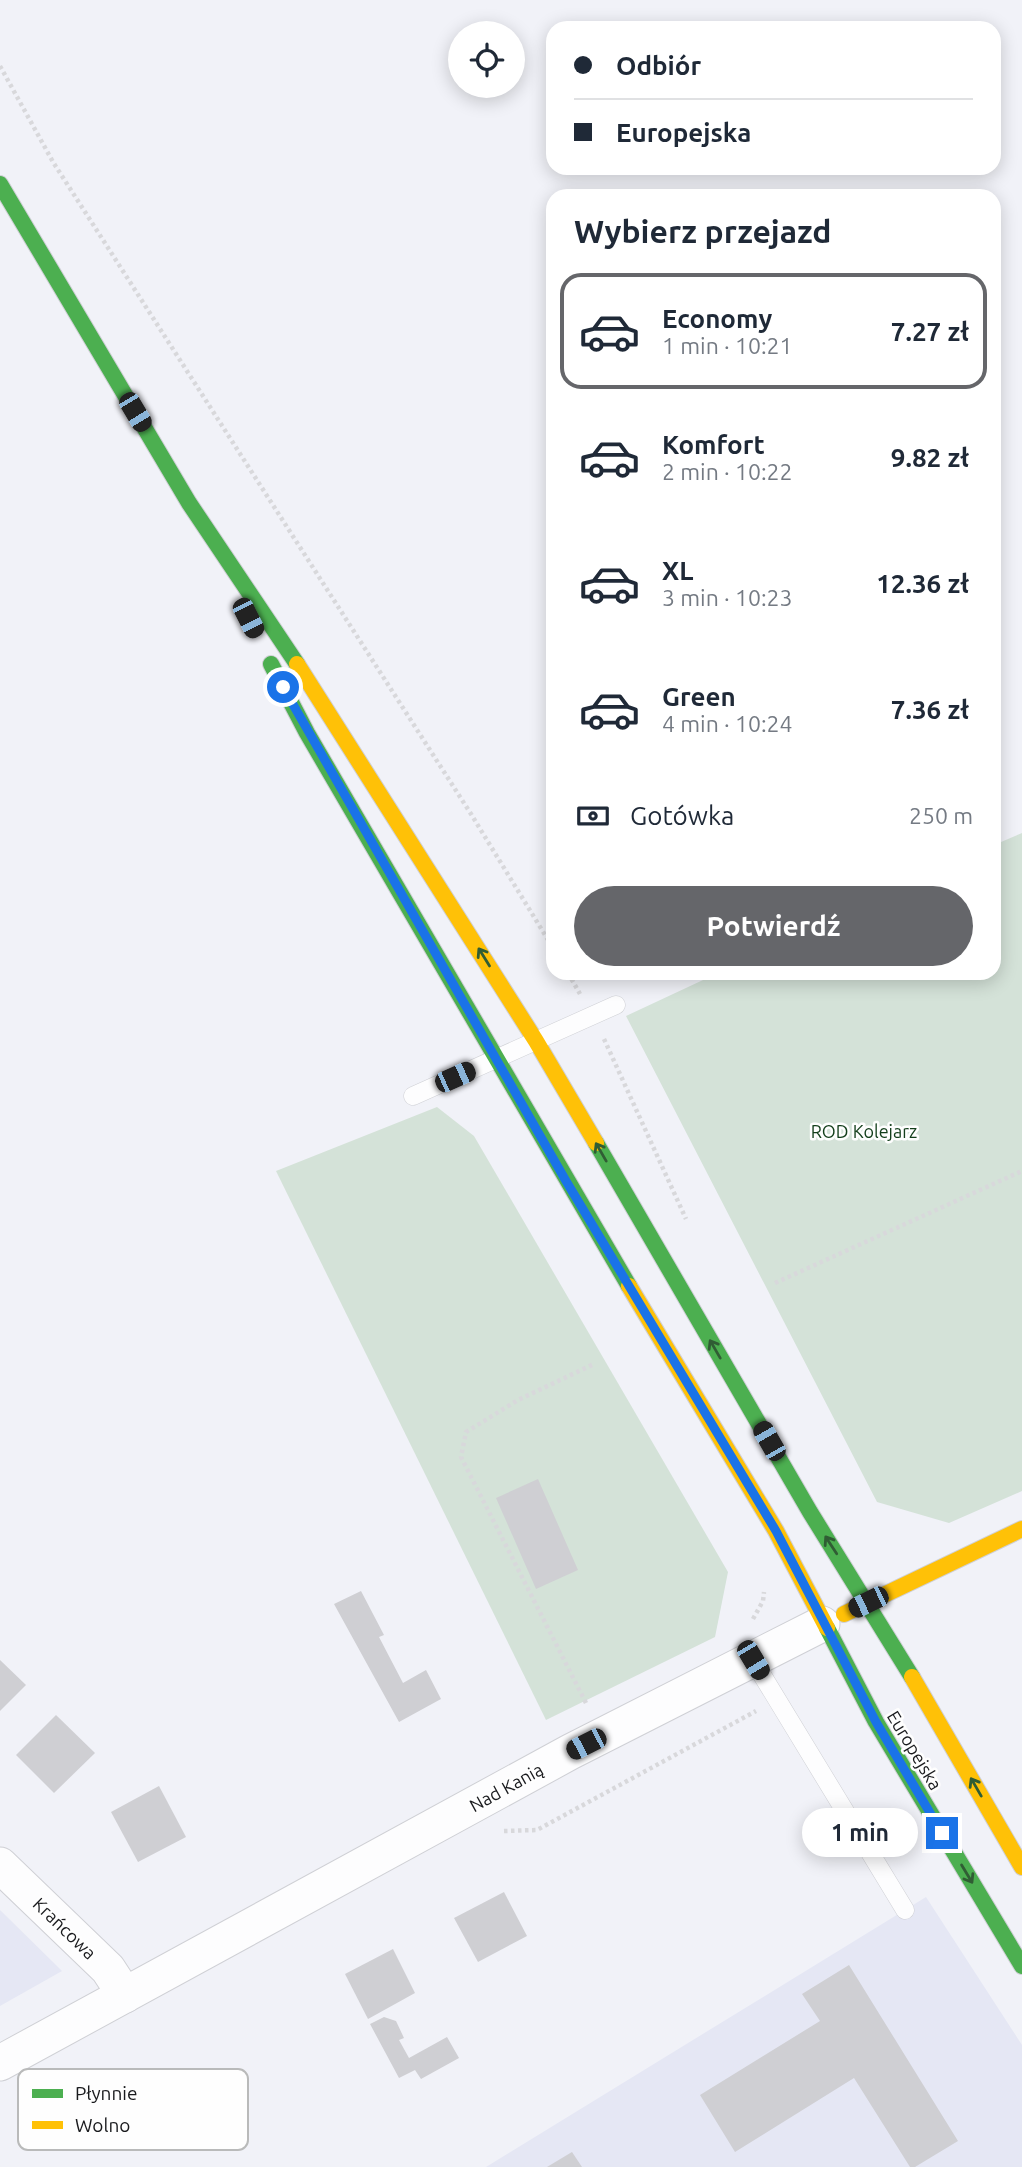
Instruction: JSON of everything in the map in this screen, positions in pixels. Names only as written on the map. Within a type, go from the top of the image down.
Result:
[{"type":"street","points":[[0,184],[189,503]]},
{"type":"street","name":"Europejska","points":[[189,503],[307,733],[566,1181],[776,1531],[822,1624],[876,1722],[1022,1966]]},
{"type":"street","name":"Europejska","points":[[189,503],[342,731],[536,1041],[810,1512],[868,1602],[1022,1867]]},
{"type":"street","name":"Nad Kanią","points":[[0,2063],[603,1735],[822,1624],[1022,1529]]},
{"type":"street","name":"Krańcowa","points":[[0,1865],[108,1969],[125,1995]]},
{"type":"lane","points":[[414,1096],[616,1005]]},
{"type":"lane","points":[[753,1660],[905,1910]]},
{"type":"path","points":[[0,66],[53,162],[464,802],[546,937]]},
{"type":"path","points":[[572,980],[593,1015],[688,1223]]},
{"type":"path","points":[[775,1283],[1022,1171]]},
{"type":"path","points":[[594,1364],[518,1400],[466,1432],[461,1457],[603,1735]]},
{"type":"shaded area","points":[[926,1897],[1022,2045],[1022,2167],[486,2167]]},
{"type":"shaded area","points":[[0,1910],[62,1971],[0,2006]]},
{"type":"green space","name":"ROD Kolejarz","points":[[1022,833],[1022,1491],[949,1523],[877,1502],[626,1016],[703,980],[1001,980],[1001,842]]},
{"type":"green space","points":[[437,1107],[474,1136],[728,1572],[715,1637],[546,1720],[276,1171]]},
{"type":"building","points":[[538,1479],[578,1570],[536,1589],[496,1498]]},
{"type":"building","points":[[361,1591],[384,1635],[379,1637],[403,1683],[426,1670],[441,1699],[399,1722],[334,1604]]},
{"type":"building","points":[[0,1660],[26,1685],[0,1711]]},
{"type":"building","points":[[56,1715],[95,1753],[54,1793],[16,1755]]},
{"type":"building","points":[[159,1786],[186,1837],[138,1862],[111,1812]]},
{"type":"building","points":[[504,1892],[527,1936],[478,1962],[454,1918]]},
{"type":"building","points":[[393,1949],[415,1993],[368,2019],[345,1974]]},
{"type":"building","points":[[849,1965],[958,2141],[915,2167],[910,2167],[854,2078],[735,2152],[700,2095],[820,2021],[802,1994]]},
{"type":"building","points":[[384,2017],[396,2021],[404,2038],[399,2040],[409,2058],[447,2037],[459,2058],[421,2079],[415,2070],[399,2078],[370,2024]]},
{"type":"building","points":[[572,2152],[582,2167],[547,2167]]},
{"type":"traffic: fast","points":[[0,184],[189,503],[297,664]]},
{"type":"traffic: fast","points":[[271,664],[307,733],[629,1286]]},
{"type":"traffic: fast","points":[[596,1143],[810,1512],[912,1677]]},
{"type":"traffic: fast","points":[[827,1628],[876,1722],[1022,1966]]},
{"type":"traffic: slow","points":[[297,664],[536,1041],[596,1143]]},
{"type":"traffic: slow","points":[[629,1286],[776,1531],[827,1628]]},
{"type":"traffic: slow","points":[[844,1614],[1022,1529]]},
{"type":"traffic: slow","points":[[912,1677],[1022,1867]]},
{"type":"route","points":[[283,687],[566,1181],[776,1531],[822,1624],[942,1833]]}]
